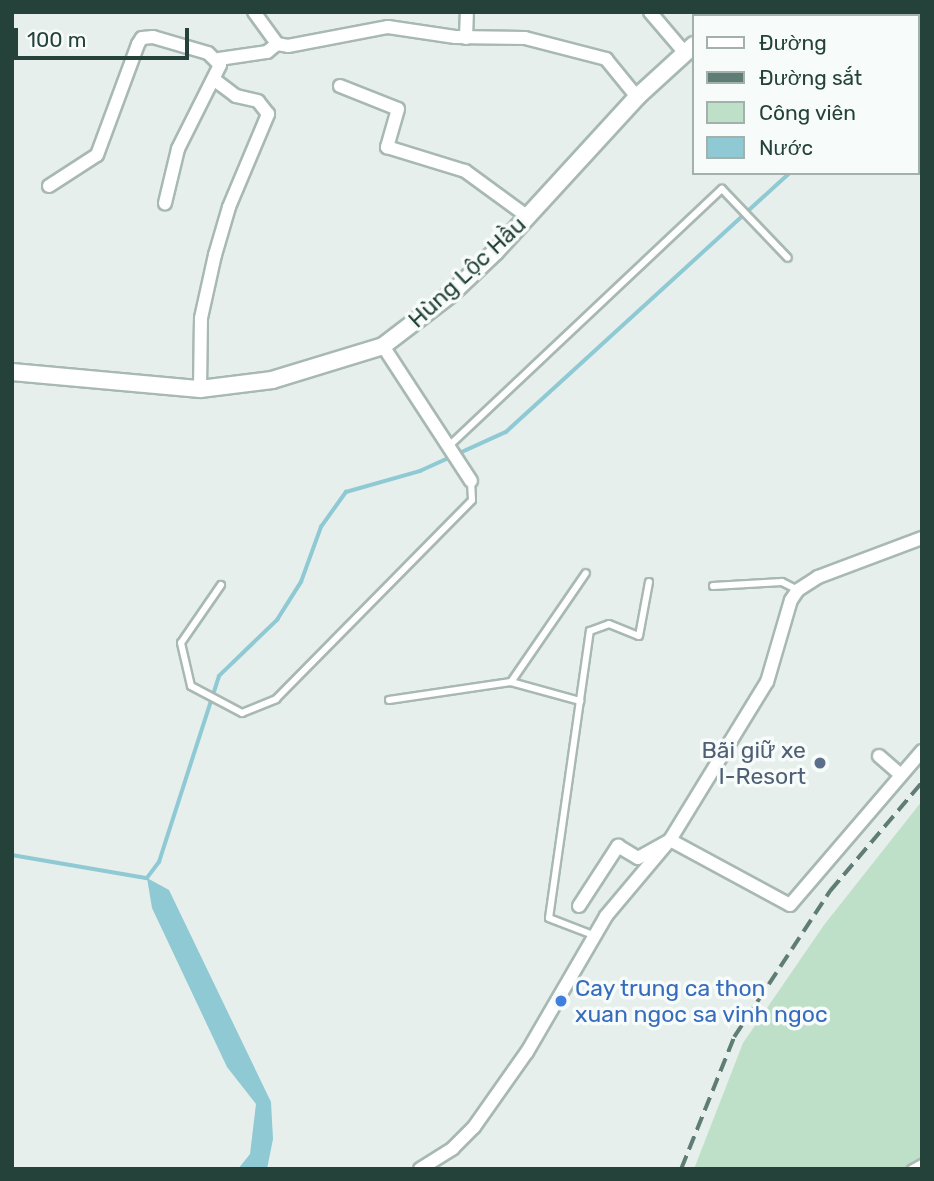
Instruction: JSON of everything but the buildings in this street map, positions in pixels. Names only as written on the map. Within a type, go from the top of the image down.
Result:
[{"type":"street","points":[[254,12],[277,44]]},
{"type":"street","points":[[386,12],[388,27]]},
{"type":"street","points":[[466,38],[467,12]]},
{"type":"street","points":[[650,12],[690,49]]},
{"type":"street","points":[[49,186],[89,162],[101,149],[120,99],[124,74],[142,38],[153,37],[219,59],[267,52],[277,44],[317,43],[388,27],[466,38],[525,38],[596,54],[614,65],[637,97]]},
{"type":"street","name":"Hùng Lộc Hầu","points":[[12,372],[200,389],[272,380],[383,346],[451,294],[528,217],[637,97],[690,49]]},
{"type":"street","points":[[165,203],[183,136],[215,80],[219,59]]},
{"type":"street","points":[[200,389],[201,318],[215,255],[237,185],[268,114],[258,101],[236,96],[215,80]]},
{"type":"street","points":[[340,86],[398,110],[387,147],[465,171],[528,217]]},
{"type":"street","points":[[383,346],[471,481]]},
{"type":"street","points":[[420,1169],[453,1148],[474,1127],[527,1052],[593,935],[670,840],[767,682],[798,590],[818,577],[922,538]]},
{"type":"street","points":[[670,840],[790,905],[922,751]]},
{"type":"street","points":[[879,756],[901,775]]},
{"type":"street","points":[[579,906],[618,846],[638,858],[670,840]]},
{"type":"lane","points":[[448,447],[722,189],[789,258]]},
{"type":"lane","points":[[221,585],[181,643],[191,686],[242,713],[276,699],[472,500],[471,481]]},
{"type":"lane","points":[[511,682],[586,573]]},
{"type":"lane","points":[[593,935],[549,918],[590,631],[609,624],[639,636],[649,582]]},
{"type":"lane","points":[[713,586],[782,582],[798,590]]},
{"type":"lane","points":[[389,700],[511,682],[580,701]]},
{"type":"lane","points":[[911,1169],[922,1163]]},
{"type":"green space","points":[[922,801],[922,1169],[694,1169],[743,1043],[824,925]]},
{"type":"water","points":[[147,878],[169,890],[271,1102],[273,1139],[267,1169],[238,1169],[250,1154],[256,1104],[227,1067],[152,908]]},
{"type":"waterway","points":[[147,878],[159,862],[219,676],[277,620],[301,582],[321,527],[346,492],[420,471],[506,432],[788,175]]},
{"type":"waterway","points":[[12,855],[147,878]]},
{"type":"railway","points":[[681,1169],[734,1037],[830,891],[922,782]]},
{"type":"place","name":"Bãi giữ xe I-Resort","points":[[820,763]]},
{"type":"place","name":"Cay trung ca thon xuan ngoc sa vinh ngoc","points":[[561,1001]]}]
